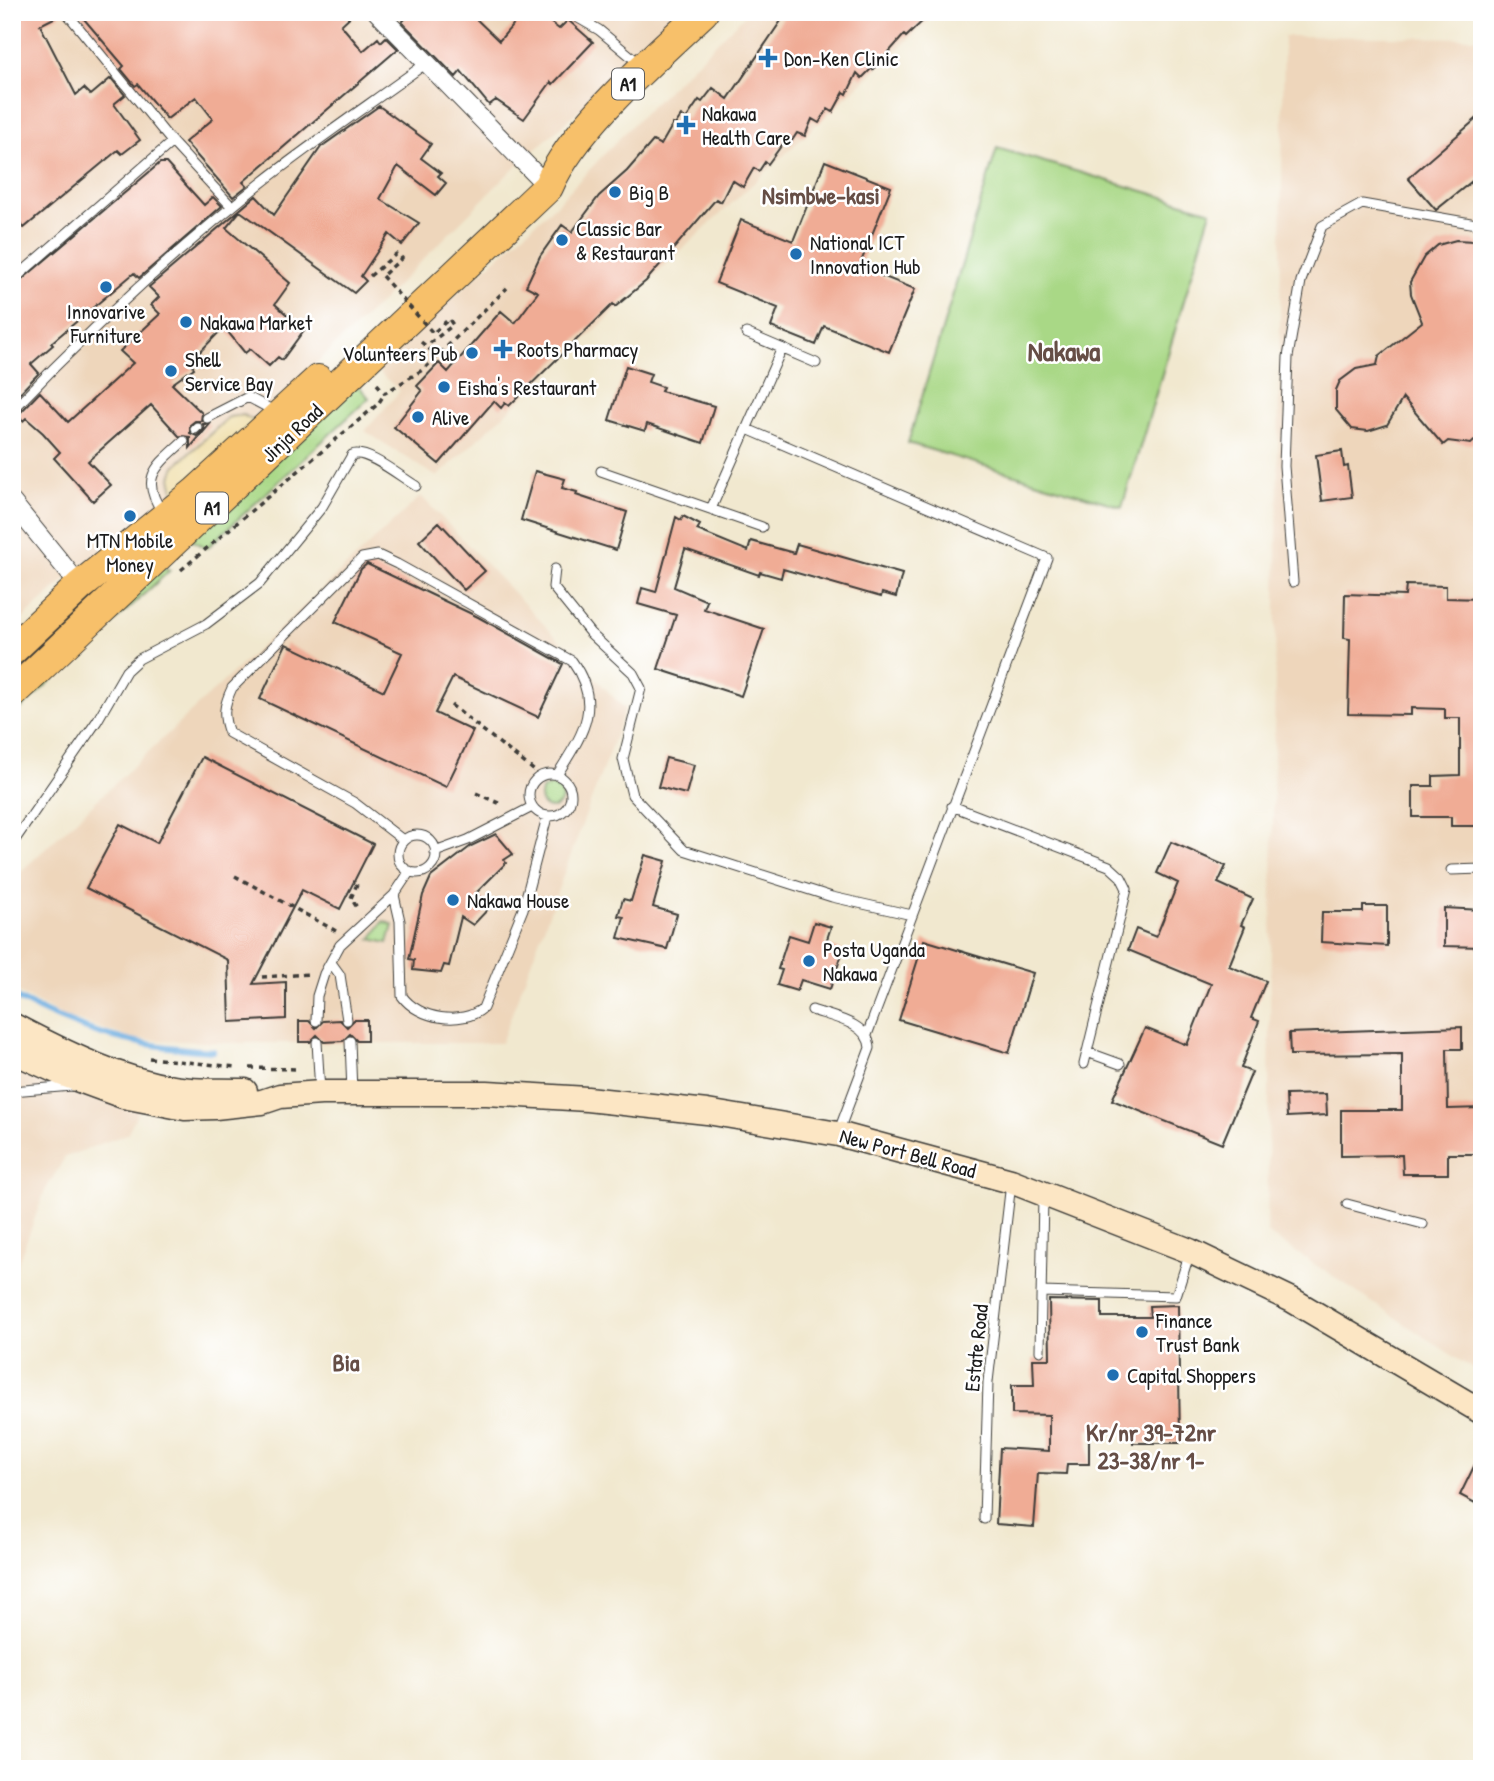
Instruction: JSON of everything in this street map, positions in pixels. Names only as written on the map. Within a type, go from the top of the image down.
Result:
[{"type":"highway","name":"Jinja Road","points":[[21,702],[361,367],[547,174],[644,67],[703,12]]},
{"type":"highway","name":"Jinja Road","points":[[12,650],[79,586],[166,518],[547,174]]},
{"type":"main road","name":"New Port Bell Road","points":[[12,1025],[110,1071],[152,1083],[174,1088],[263,1091],[280,1096]]},
{"type":"main road","name":"New Port Bell Road","points":[[12,1051],[88,1084],[142,1101],[185,1108],[262,1102],[280,1096],[321,1093],[487,1093],[587,1099],[715,1113],[838,1134],[1011,1181],[1190,1251],[1292,1300],[1482,1412]]},
{"type":"street","points":[[377,12],[425,64],[547,174]]},
{"type":"street","points":[[12,502],[79,586]]},
{"type":"lane","points":[[66,12],[172,142],[232,207]]},
{"type":"lane","points":[[568,12],[599,30],[644,67]]},
{"type":"lane","points":[[12,411],[75,345],[232,207],[425,64]]},
{"type":"lane","points":[[12,281],[172,142]]},
{"type":"lane","points":[[1293,582],[1284,466],[1288,357],[1301,281],[1322,226],[1362,204],[1482,225]]},
{"type":"lane","points":[[746,333],[816,363]]},
{"type":"lane","points":[[711,509],[782,348]]},
{"type":"lane","points":[[207,418],[248,397],[280,415]]},
{"type":"lane","points":[[747,429],[1047,558],[867,1035],[870,1048],[838,1134]]},
{"type":"lane","points":[[166,518],[152,498],[150,477],[154,469],[184,441]]},
{"type":"lane","points":[[12,844],[133,663],[206,624],[260,583],[322,508],[352,455],[360,453],[370,457],[416,486]]},
{"type":"lane","points":[[601,471],[762,527]]},
{"type":"lane","points":[[403,840],[355,803],[229,733],[224,722],[224,706],[232,688],[362,558],[378,555],[397,564],[572,661],[585,684],[588,715],[584,732],[557,775]]},
{"type":"lane","points":[[555,569],[553,587],[590,633],[633,673],[641,688],[623,759],[632,795],[675,841],[684,849],[820,894],[912,915]]},
{"type":"lane","points":[[557,775],[569,785],[571,801],[562,813],[547,817],[532,807],[530,789],[541,776],[557,775]]},
{"type":"lane","points":[[952,806],[1109,866],[1121,877],[1127,889],[1084,1064]]},
{"type":"lane","points":[[435,852],[468,840],[532,807]]},
{"type":"lane","points":[[394,895],[400,921],[400,985],[402,996],[409,1007],[454,1018],[474,1015],[483,1008],[523,909],[547,817]]},
{"type":"lane","points":[[409,836],[429,839],[435,852],[431,866],[425,870],[410,871],[399,861],[398,854],[403,840],[409,836]]},
{"type":"lane","points":[[1451,870],[1482,869]]},
{"type":"lane","points":[[316,1021],[317,996],[324,974],[347,937],[394,895],[410,871]]},
{"type":"lane","points":[[332,964],[340,975],[347,1020]]},
{"type":"lane","points":[[812,1010],[858,1027],[867,1035]]},
{"type":"lane","points":[[350,1041],[352,1093]]},
{"type":"lane","points":[[317,1042],[321,1093]]},
{"type":"lane","points":[[1087,1052],[1120,1064]]},
{"type":"lane","points":[[12,1091],[88,1084]]},
{"type":"lane","name":"Estate Road","points":[[984,1520],[989,1382],[1011,1181]]},
{"type":"lane","points":[[1040,1351],[1043,1192]]},
{"type":"lane","points":[[1347,1204],[1423,1224]]},
{"type":"lane","points":[[1041,1292],[1176,1296],[1190,1251]]},
{"type":"path","points":[[370,276],[396,254],[402,258],[382,276],[433,333],[449,319],[453,325],[430,343]]},
{"type":"path","points":[[176,574],[378,404],[386,393],[424,369],[508,288]]},
{"type":"path","points":[[361,367],[386,393]]},
{"type":"path","points":[[12,726],[21,702]]},
{"type":"path","points":[[451,705],[541,776]]},
{"type":"path","points":[[476,793],[521,812]]},
{"type":"path","points":[[235,876],[347,937]]},
{"type":"path","points":[[357,884],[351,898],[366,919]]},
{"type":"path","points":[[262,977],[324,974]]},
{"type":"path","points":[[138,1057],[275,1071],[296,1069]]},
{"type":"shaded area","name":"Nakawa Market","points":[[12,12],[365,12],[387,32],[385,12],[689,12],[511,171],[376,307],[280,397],[144,518],[72,573],[12,629]]},
{"type":"shaded area","points":[[748,12],[938,12],[437,477],[365,431],[400,391],[374,368],[557,204],[629,128]]},
{"type":"shaded area","points":[[1284,36],[1482,38],[1482,1375],[1267,1233]]},
{"type":"shaded area","points":[[421,496],[625,709],[501,1043],[228,1043],[134,1039],[61,1015],[12,989],[12,880]]},
{"type":"shaded area","points":[[12,1065],[78,1095],[139,1110],[127,1134],[65,1157],[45,1191],[12,1279]]},
{"type":"green space","points":[[997,148],[1211,211],[1122,507],[908,443]]},
{"type":"green space","points":[[357,384],[369,398],[207,548],[190,539]]},
{"type":"green space","points":[[161,566],[170,570],[12,717],[12,705]]},
{"type":"green space","points":[[551,786],[559,789],[562,797],[559,805],[551,808],[543,805],[540,797],[543,789]]},
{"type":"green space","points":[[384,921],[393,925],[388,943],[371,939]]},
{"type":"sand","points":[[243,415],[256,422],[175,498],[171,477],[175,466],[229,417]]},
{"type":"building","points":[[12,12],[59,12],[60,15],[40,25],[76,95],[84,88],[91,95],[111,78],[125,95],[114,104],[140,140],[122,154],[118,150],[24,228],[12,214]]},
{"type":"building","points":[[78,12],[355,12],[341,25],[363,51],[378,38],[381,42],[386,37],[398,49],[243,182],[247,186],[233,197],[185,142],[213,119],[196,97],[167,119],[138,84],[135,86],[121,69],[124,66]]},
{"type":"building","points":[[412,12],[469,12],[499,41],[524,12],[537,12],[559,29],[568,20],[593,42],[553,84],[551,82],[524,119],[496,100],[489,105],[461,71],[456,77],[402,22]]},
{"type":"building","points":[[787,12],[932,12],[906,37],[904,35],[873,70],[872,68],[862,78],[857,73],[847,94],[844,92],[833,112],[828,109],[819,123],[812,119],[805,136],[797,133],[789,145],[784,142],[768,164],[765,162],[759,171],[754,168],[743,187],[732,180],[721,202],[716,199],[646,281],[615,307],[613,304],[509,406],[505,403],[501,408],[494,401],[439,464],[394,427],[422,391],[417,386],[439,363],[448,372],[501,311],[515,323],[538,292],[526,286],[540,256],[562,225],[572,232],[599,196],[627,171],[653,141],[661,145],[673,124],[675,125],[681,116],[686,119],[699,100],[702,102],[713,88],[728,99]]},
{"type":"building","points":[[379,106],[431,144],[421,158],[441,173],[438,176],[446,183],[436,195],[398,166],[380,199],[419,223],[402,245],[389,234],[361,276],[366,281],[354,293],[240,211],[226,228],[290,283],[275,304],[304,330],[282,360],[278,357],[269,366],[250,349],[245,353],[224,327],[190,362],[194,368],[172,384],[202,413],[201,421],[190,425],[190,433],[197,436],[204,429],[203,424],[210,424],[190,448],[190,437],[179,436],[151,405],[88,461],[111,485],[93,501],[54,458],[60,452],[26,418],[23,421],[18,415],[40,392],[68,422],[133,363],[120,351],[160,314],[151,305],[159,297],[149,287],[256,196],[274,215],[321,147]]},
{"type":"building","points":[[1482,114],[1482,173],[1436,210],[1408,178]]},
{"type":"building","name":"National ICT Innovation Hub","points":[[825,161],[891,187],[859,267],[915,289],[889,352],[824,326],[816,345],[771,327],[778,308],[716,283],[741,220],[793,241]]},
{"type":"building","points":[[160,163],[166,163],[204,205],[213,197],[222,206],[139,278],[134,273],[51,343],[53,345],[31,364],[39,373],[12,401],[12,288]]},
{"type":"building","points":[[1456,240],[1474,241],[1482,245],[1482,434],[1471,444],[1448,441],[1443,445],[1403,398],[1387,425],[1368,431],[1352,429],[1336,410],[1336,390],[1340,381],[1356,369],[1377,365],[1379,356],[1422,322],[1411,294],[1410,282],[1424,257],[1438,245]]},
{"type":"building","points":[[626,366],[651,374],[648,382],[663,387],[661,391],[714,406],[703,443],[647,424],[645,431],[609,420]]},
{"type":"building","points":[[1342,451],[1344,467],[1348,466],[1352,497],[1322,501],[1316,455]]},
{"type":"building","points":[[535,471],[565,479],[562,488],[577,492],[576,495],[627,512],[616,550],[521,520]]},
{"type":"building","points":[[683,516],[700,525],[697,530],[748,551],[751,541],[794,553],[797,544],[902,574],[896,597],[882,593],[881,597],[783,569],[781,578],[760,572],[759,575],[685,549],[674,587],[707,601],[704,609],[764,629],[741,696],[658,669],[676,615],[638,604],[642,588],[656,592],[676,517],[681,520]]},
{"type":"building","points":[[439,522],[485,571],[464,590],[419,541]]},
{"type":"building","points":[[367,564],[478,617],[563,664],[538,717],[453,677],[435,713],[473,731],[446,787],[260,699],[286,644],[384,691],[402,653],[335,622],[361,569]]},
{"type":"building","points":[[1406,585],[1446,586],[1446,598],[1482,599],[1482,826],[1451,826],[1451,817],[1413,817],[1413,786],[1433,786],[1433,776],[1460,775],[1460,718],[1445,718],[1445,709],[1411,708],[1411,715],[1348,714],[1350,639],[1344,638],[1345,594],[1405,596]]},
{"type":"building","points":[[202,757],[373,844],[340,909],[302,890],[253,984],[286,982],[286,1019],[230,1022],[228,960],[86,888],[120,824],[157,843]]},
{"type":"building","points":[[666,758],[694,765],[686,794],[658,787]]},
{"type":"building","name":"Nakawa House","points":[[496,834],[513,854],[504,860],[506,863],[475,894],[492,905],[473,925],[461,917],[449,966],[444,965],[441,973],[413,970],[414,960],[409,959],[423,895],[431,877],[471,846]]},
{"type":"building","points":[[1171,842],[1226,866],[1218,883],[1253,899],[1241,925],[1245,927],[1229,966],[1266,981],[1251,1018],[1259,1021],[1241,1068],[1252,1072],[1222,1144],[1112,1100],[1145,1028],[1187,1045],[1211,984],[1128,950],[1136,929],[1156,937],[1178,883],[1157,873]]},
{"type":"building","points":[[645,855],[666,861],[653,907],[677,914],[667,949],[618,938],[624,917],[618,916],[623,899],[631,901]]},
{"type":"building","points":[[1363,906],[1387,906],[1387,946],[1321,942],[1322,912],[1363,912]]},
{"type":"building","points":[[1444,908],[1482,910],[1482,947],[1444,946]]},
{"type":"building","points":[[814,922],[831,927],[825,945],[843,951],[830,989],[801,980],[797,991],[777,985],[782,970],[778,969],[789,935],[808,941]]},
{"type":"building","points":[[924,940],[1033,973],[1009,1053],[899,1020]]},
{"type":"building","points":[[340,1020],[347,1027],[354,1020],[367,1020],[367,1041],[357,1041],[350,1034],[343,1041],[324,1042],[317,1035],[310,1042],[299,1042],[299,1021],[309,1021],[316,1028],[323,1021]]},
{"type":"building","points":[[1462,1027],[1462,1049],[1447,1049],[1448,1109],[1482,1108],[1482,1154],[1448,1154],[1448,1174],[1403,1174],[1402,1155],[1341,1156],[1341,1110],[1402,1110],[1402,1054],[1290,1055],[1289,1033]]},
{"type":"building","points":[[1326,1094],[1327,1115],[1287,1117],[1286,1095]]},
{"type":"building","points":[[1049,1300],[1102,1301],[1102,1317],[1150,1317],[1149,1306],[1178,1305],[1180,1443],[1133,1443],[1133,1429],[1089,1429],[1089,1464],[1067,1464],[1066,1474],[1038,1473],[1034,1527],[996,1524],[1000,1448],[1049,1451],[1049,1415],[1012,1414],[1012,1385],[1034,1385],[1033,1359],[1050,1359]]},
{"type":"building","points":[[1482,1450],[1482,1490],[1475,1503],[1460,1495]]},
{"type":"waterway","points":[[12,996],[63,1020],[109,1036],[157,1046],[213,1051]]},
{"type":"place","name":"Don-Ken Clinic","points":[[768,58]]},
{"type":"place","name":"Nakawa Health Care","points":[[686,125]]},
{"type":"place","name":"Big B","points":[[615,192]]},
{"type":"place","name":"Classic Bar & Restaurant","points":[[562,240]]},
{"type":"place","name":"National ICT Innovation Hub","points":[[796,254]]},
{"type":"place","name":"Innovarive Furniture","points":[[106,287]]},
{"type":"place","name":"Nakawa Market","points":[[186,322]]},
{"type":"place","name":"Roots Pharmacy","points":[[503,349]]},
{"type":"place","name":"Volunteers Pub","points":[[472,353]]},
{"type":"place","name":"Shell Service Bay","points":[[171,371]]},
{"type":"place","name":"Eisha's Restaurant","points":[[444,387]]},
{"type":"place","name":"Alive","points":[[418,417]]},
{"type":"place","name":"MTN Mobile Money","points":[[130,516]]},
{"type":"place","name":"Nakawa House","points":[[453,900]]},
{"type":"place","name":"Posta Uganda Nakawa","points":[[809,961]]},
{"type":"place","name":"Finance Trust Bank","points":[[1142,1332]]},
{"type":"place","name":"Capital Shoppers","points":[[1113,1375]]},
{"type":"district","name":"Nsimbwe-kasi","points":[[821,195]]},
{"type":"district","name":"Nakawa","points":[[1064,351]]},
{"type":"district","name":"Bia","points":[[346,1362]]},
{"type":"district","name":"Kr/nr 39-72nr 23-38/nr 1-","points":[[1151,1446]]}]
